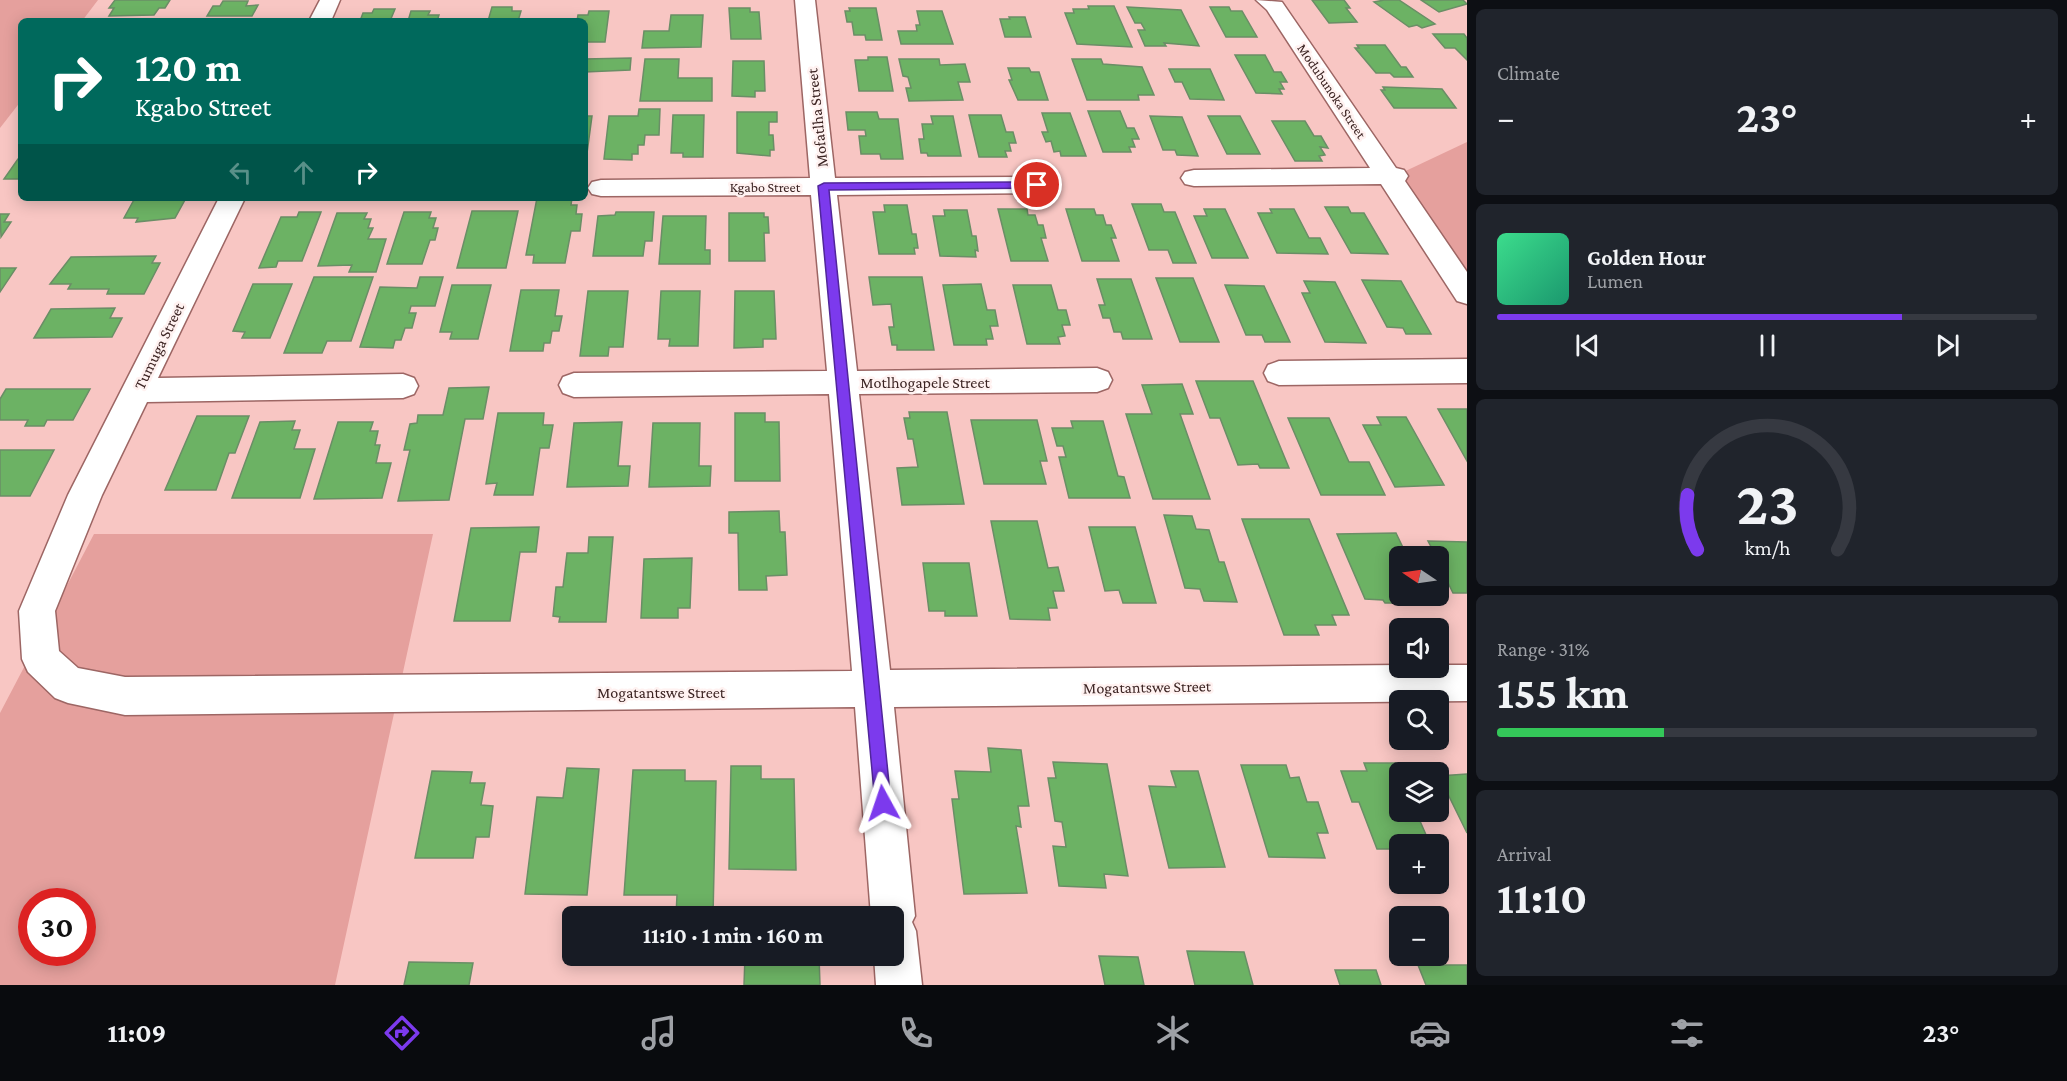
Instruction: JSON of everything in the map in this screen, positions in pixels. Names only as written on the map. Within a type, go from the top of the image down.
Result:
[{"type":"street","points":[[321,18],[330,0]]},
{"type":"street","name":"Mofatlha Street","points":[[805,0],[892,906]]},
{"type":"street","name":"Modubunoka Street","points":[[1270,3],[1392,176],[1467,294]]},
{"type":"street","points":[[1194,178],[1392,176]]},
{"type":"street","name":"Kgabo Street","points":[[601,188],[1037,185]]},
{"type":"street","name":"Tumuga Street","points":[[85,495],[231,201]]},
{"type":"street","points":[[1279,373],[1467,371]]},
{"type":"street","name":"Motlhogapele Street","points":[[574,385],[1097,381]]},
{"type":"street","points":[[137,390],[403,386]]},
{"type":"street","name":"Mogatantswe Street","points":[[85,495],[37,611],[41,659],[68,685],[125,696],[1467,683]]},
{"type":"street","points":[[897,966],[899,985]]},
{"type":"shaded area","points":[[0,0],[98,0],[84,18],[18,18],[18,105],[0,128]]},
{"type":"shaded area","points":[[1467,142],[1467,284],[1395,176]]},
{"type":"shaded area","points":[[94,534],[433,534],[335,985],[0,985],[0,713]]},
{"type":"building","points":[[115,0],[170,0],[165,8],[159,8],[154,15],[109,16],[114,8],[109,8]]},
{"type":"building","points":[[1312,0],[1344,0],[1350,8],[1346,8],[1357,22],[1329,23]]},
{"type":"building","points":[[1399,0],[1435,24],[1422,28],[1417,25],[1409,27],[1374,2]]},
{"type":"building","points":[[1421,0],[1463,0],[1467,4],[1439,12]]},
{"type":"building","points":[[223,1],[248,1],[246,6],[258,5],[252,16],[207,16],[213,6],[220,6]]},
{"type":"building","points":[[1088,6],[1114,6],[1132,47],[1077,44],[1065,13],[1074,13],[1073,9],[1089,9]]},
{"type":"building","points":[[492,7],[512,7],[512,11],[521,11],[519,18],[489,18]]},
{"type":"building","points":[[1127,7],[1181,10],[1199,46],[1164,43],[1166,46],[1145,46],[1138,30],[1145,30],[1141,23],[1135,23]]},
{"type":"building","points":[[1210,7],[1229,7],[1231,11],[1242,11],[1257,37],[1226,37]]},
{"type":"building","points":[[729,8],[750,8],[750,12],[759,12],[761,39],[731,39]]},
{"type":"building","points":[[849,8],[876,8],[882,40],[866,40],[865,35],[854,35],[852,22],[847,22],[845,11],[850,11]]},
{"type":"building","points":[[374,9],[395,9],[391,18],[361,18],[363,13],[372,13]]},
{"type":"building","points":[[411,11],[430,11],[428,15],[439,15],[438,18],[409,18]]},
{"type":"building","points":[[589,11],[609,11],[605,42],[588,42],[588,18],[578,18],[578,15],[588,15]]},
{"type":"building","points":[[917,11],[942,11],[953,44],[901,44],[898,31],[917,31],[916,25],[920,25]]},
{"type":"building","points":[[671,15],[703,15],[701,47],[642,48],[644,31],[669,31]]},
{"type":"building","points":[[1009,17],[1025,17],[1031,37],[1005,37],[1000,19],[1010,19]]},
{"type":"building","points":[[1433,34],[1464,34],[1467,38],[1467,60],[1455,48],[1445,48]]},
{"type":"building","points":[[1357,45],[1385,45],[1401,67],[1406,67],[1413,77],[1394,77],[1390,73],[1376,73],[1355,48],[1359,48]]},
{"type":"building","points":[[1235,55],[1265,55],[1274,72],[1281,72],[1287,82],[1280,82],[1284,89],[1279,89],[1282,94],[1256,93]]},
{"type":"building","points":[[868,57],[887,57],[893,91],[859,91],[855,60],[868,60]]},
{"type":"building","points":[[631,58],[630,70],[588,72],[588,59]]},
{"type":"building","points":[[645,59],[679,59],[678,78],[712,78],[712,101],[640,101]]},
{"type":"building","points":[[899,59],[939,59],[940,65],[965,64],[970,82],[958,82],[963,100],[909,101],[906,88],[911,88],[908,77],[903,76]]},
{"type":"building","points":[[1072,59],[1101,59],[1103,64],[1142,67],[1154,95],[1138,95],[1139,100],[1087,100]]},
{"type":"building","points":[[733,61],[764,61],[765,91],[755,91],[755,97],[732,96]]},
{"type":"building","points":[[1008,68],[1029,68],[1031,72],[1039,72],[1048,100],[1018,100],[1009,80],[1012,80]]},
{"type":"building","points":[[1169,69],[1210,69],[1224,100],[1190,99],[1182,82],[1175,82]]},
{"type":"building","points":[[1383,87],[1442,89],[1456,108],[1394,108],[1381,90],[1385,90]]},
{"type":"building","points":[[639,109],[660,109],[659,135],[645,135],[644,145],[638,145],[638,154],[632,154],[632,160],[604,159],[609,116],[638,116]]},
{"type":"building","points":[[1088,111],[1120,111],[1127,128],[1134,128],[1139,139],[1132,139],[1135,147],[1129,147],[1131,152],[1103,152]]},
{"type":"building","points":[[737,112],[777,112],[777,122],[769,122],[769,135],[773,135],[774,150],[770,150],[770,156],[737,153]]},
{"type":"building","points":[[846,112],[877,112],[879,119],[898,119],[903,159],[881,159],[880,154],[861,154],[859,136],[866,136],[865,130],[848,130]]},
{"type":"building","points":[[1042,113],[1070,113],[1086,156],[1061,156],[1060,151],[1054,152],[1051,141],[1046,142],[1042,132],[1048,132]]},
{"type":"building","points":[[673,115],[704,115],[703,157],[683,157],[683,153],[671,153]]},
{"type":"building","points":[[969,115],[1001,115],[1006,132],[1013,132],[1016,143],[1009,143],[1011,151],[1005,151],[1007,157],[979,157]]},
{"type":"building","points":[[588,116],[592,116],[588,146]]},
{"type":"building","points":[[931,116],[953,116],[961,156],[928,156],[927,153],[921,153],[919,139],[924,139],[922,124],[933,124]]},
{"type":"building","points":[[1150,116],[1182,117],[1198,156],[1177,155],[1175,150],[1163,150]]},
{"type":"building","points":[[1208,116],[1240,116],[1260,154],[1227,154]]},
{"type":"building","points":[[1272,121],[1305,121],[1314,136],[1321,136],[1328,148],[1320,147],[1325,155],[1319,156],[1322,161],[1295,161]]},
{"type":"building","points":[[18,159],[18,179],[4,179]]},
{"type":"building","points":[[133,201],[184,201],[175,218],[136,222],[138,218],[124,218]]},
{"type":"building","points":[[536,201],[572,201],[571,205],[577,205],[576,214],[582,214],[580,231],[571,231],[565,263],[533,263],[534,255],[526,255]]},
{"type":"building","points":[[1132,204],[1161,204],[1164,212],[1175,212],[1196,263],[1173,263],[1168,250],[1149,250]]},
{"type":"building","points":[[884,205],[907,205],[912,234],[916,234],[918,248],[914,248],[915,254],[879,254],[873,212],[885,212]]},
{"type":"building","points":[[1325,207],[1348,207],[1351,213],[1364,213],[1388,254],[1351,253]]},
{"type":"building","points":[[998,209],[1027,209],[1028,215],[1035,215],[1038,225],[1043,225],[1046,238],[1041,238],[1048,261],[1011,261]]},
{"type":"building","points":[[1066,209],[1094,209],[1096,215],[1103,215],[1106,225],[1111,225],[1116,238],[1111,238],[1119,261],[1082,261]]},
{"type":"building","points":[[1204,209],[1225,209],[1248,258],[1212,258],[1194,216],[1207,216]]},
{"type":"building","points":[[1270,209],[1294,209],[1309,238],[1320,238],[1328,254],[1277,253],[1258,213],[1272,213]]},
{"type":"building","points":[[944,210],[967,210],[972,236],[976,236],[978,251],[975,250],[976,257],[940,256],[933,216],[945,216]]},
{"type":"building","points":[[472,211],[518,211],[506,268],[457,268]]},
{"type":"building","points":[[299,212],[321,212],[302,261],[278,261],[276,267],[259,268],[281,217],[297,217]]},
{"type":"building","points":[[404,212],[431,212],[429,218],[436,218],[433,228],[438,228],[435,240],[430,240],[422,264],[387,264]]},
{"type":"building","points":[[616,212],[654,212],[652,241],[645,241],[643,256],[593,256],[598,216],[615,215]]},
{"type":"building","points":[[337,213],[367,213],[364,219],[371,219],[368,228],[373,228],[368,239],[386,239],[376,272],[349,272],[352,265],[318,266]]},
{"type":"building","points":[[729,213],[764,213],[764,217],[768,217],[769,233],[764,233],[765,261],[729,261]]},
{"type":"building","points":[[0,214],[9,214],[4,222],[11,222],[1,237]]},
{"type":"building","points":[[663,216],[706,216],[705,250],[710,250],[710,264],[659,264]]},
{"type":"building","points":[[156,256],[152,263],[160,263],[144,294],[107,294],[109,289],[68,289],[71,284],[50,284],[71,257]]},
{"type":"building","points":[[0,268],[16,268],[0,292]]},
{"type":"building","points":[[314,277],[373,277],[351,341],[327,341],[322,353],[284,353]]},
{"type":"building","points":[[420,277],[443,277],[435,306],[411,306],[409,313],[416,313],[412,328],[405,328],[401,340],[395,340],[393,348],[360,347],[380,287],[417,288]]},
{"type":"building","points":[[869,277],[922,277],[934,350],[897,350],[897,345],[892,345],[889,327],[894,327],[891,304],[873,305]]},
{"type":"building","points":[[1156,278],[1193,278],[1219,342],[1180,342]]},
{"type":"building","points":[[1097,279],[1131,279],[1152,339],[1123,339],[1121,332],[1114,332],[1110,318],[1103,318],[1099,305],[1105,305]]},
{"type":"building","points":[[1362,280],[1401,281],[1431,334],[1406,334],[1403,328],[1387,327]]},
{"type":"building","points":[[1304,281],[1335,282],[1366,343],[1325,342],[1302,293],[1310,293]]},
{"type":"building","points":[[253,284],[292,284],[270,338],[242,338],[245,332],[233,331]]},
{"type":"building","points":[[981,284],[987,310],[995,310],[998,326],[990,326],[993,339],[986,339],[987,345],[954,345],[943,285]]},
{"type":"building","points":[[452,285],[491,285],[478,339],[450,339],[452,332],[440,332]]},
{"type":"building","points":[[1013,285],[1051,285],[1058,310],[1066,310],[1070,325],[1062,325],[1065,336],[1058,337],[1060,344],[1027,344]]},
{"type":"building","points":[[1225,285],[1264,286],[1290,342],[1265,342],[1262,335],[1246,335]]},
{"type":"building","points":[[521,290],[559,290],[555,316],[562,316],[559,331],[552,331],[550,343],[544,343],[543,351],[510,351]]},
{"type":"building","points":[[588,291],[628,291],[623,347],[609,347],[608,356],[580,356]]},
{"type":"building","points":[[661,291],[700,291],[698,346],[669,346],[670,339],[658,339]]},
{"type":"building","points":[[735,291],[774,291],[776,339],[763,339],[763,347],[734,348]]},
{"type":"building","points":[[115,308],[110,318],[122,318],[112,337],[34,338],[51,309]]},
{"type":"building","points":[[1196,381],[1253,381],[1289,468],[1260,468],[1258,464],[1238,465],[1220,418],[1210,418]]},
{"type":"building","points":[[1182,384],[1193,414],[1180,414],[1210,499],[1153,499],[1126,414],[1152,414],[1142,385]]},
{"type":"building","points":[[489,387],[483,419],[465,419],[449,500],[398,501],[410,450],[404,450],[410,424],[417,423],[418,415],[443,415],[449,388]]},
{"type":"building","points":[[6,389],[90,389],[73,420],[47,420],[44,426],[25,426],[28,420],[0,420],[0,399]]},
{"type":"building","points":[[1438,409],[1467,409],[1467,461]]},
{"type":"building","points":[[909,412],[947,412],[964,504],[902,505],[897,468],[918,467],[913,439],[908,439],[904,418],[910,418]]},
{"type":"building","points":[[498,413],[544,413],[543,425],[553,425],[549,448],[540,448],[533,495],[494,495],[497,483],[486,484]]},
{"type":"building","points":[[735,413],[765,413],[765,422],[779,422],[780,481],[735,481]]},
{"type":"building","points":[[197,416],[249,416],[235,453],[229,453],[216,490],[165,490]]},
{"type":"building","points":[[1377,417],[1406,417],[1444,485],[1395,487],[1363,425],[1381,425]]},
{"type":"building","points":[[1288,418],[1329,418],[1349,462],[1369,462],[1385,495],[1321,495]]},
{"type":"building","points":[[971,420],[1037,420],[1047,461],[1040,461],[1046,484],[984,484]]},
{"type":"building","points":[[295,421],[292,430],[300,430],[294,449],[315,449],[300,498],[232,498],[260,422]]},
{"type":"building","points":[[1071,421],[1103,421],[1118,476],[1124,477],[1130,498],[1069,498],[1059,457],[1066,457],[1063,446],[1057,446],[1052,428],[1073,428]]},
{"type":"building","points":[[338,422],[373,422],[370,431],[378,431],[375,445],[380,445],[376,463],[391,463],[382,498],[314,499]]},
{"type":"building","points":[[622,422],[618,466],[630,466],[628,486],[567,487],[574,423]]},
{"type":"building","points":[[653,423],[700,423],[699,466],[711,466],[710,486],[649,487]]},
{"type":"building","points":[[0,450],[54,450],[30,496],[0,496]]},
{"type":"building","points":[[779,511],[780,532],[785,532],[787,575],[766,576],[767,590],[739,590],[738,533],[729,533],[729,512]]},
{"type":"building","points":[[1164,515],[1192,516],[1196,529],[1209,530],[1219,562],[1224,562],[1237,602],[1204,601],[1200,589],[1185,588]]},
{"type":"building","points":[[1242,519],[1309,519],[1349,615],[1332,615],[1336,625],[1315,625],[1319,635],[1284,635]]},
{"type":"building","points":[[991,521],[1037,521],[1048,568],[1058,567],[1064,591],[1053,591],[1057,608],[1048,608],[1050,620],[1010,619]]},
{"type":"building","points":[[539,527],[536,552],[520,552],[510,621],[454,621],[471,528]]},
{"type":"building","points":[[1089,527],[1135,527],[1156,603],[1123,603],[1119,590],[1105,591]]},
{"type":"building","points":[[1396,533],[1402,546],[1389,546],[1389,603],[1383,600],[1365,599],[1337,534]]},
{"type":"building","points":[[589,537],[613,537],[606,622],[559,622],[560,617],[553,616],[556,587],[563,587],[567,553],[588,553]]},
{"type":"building","points":[[1428,541],[1467,542],[1467,593],[1453,593],[1449,585],[1449,546],[1431,546]]},
{"type":"building","points":[[692,558],[690,608],[678,608],[678,618],[641,618],[644,559]]},
{"type":"building","points":[[923,563],[969,563],[977,616],[945,616],[945,611],[929,611]]},
{"type":"building","points":[[988,748],[1021,750],[1029,806],[1018,806],[1021,827],[1016,826],[1027,893],[964,894],[952,799],[959,799],[955,771],[991,772]]},
{"type":"building","points":[[1053,762],[1107,764],[1128,876],[1104,874],[1106,888],[1059,886],[1053,846],[1066,847],[1062,822],[1055,821],[1048,778],[1056,778]]},
{"type":"building","points":[[1364,763],[1389,763],[1389,822],[1420,822],[1426,834],[1389,834],[1389,849],[1377,849],[1359,802],[1352,802],[1341,771],[1367,771]]},
{"type":"building","points":[[1241,765],[1286,765],[1290,778],[1299,777],[1307,802],[1318,802],[1328,833],[1317,833],[1325,858],[1269,857]]},
{"type":"building","points":[[731,766],[761,766],[761,779],[794,779],[796,870],[729,869]]},
{"type":"building","points":[[567,768],[599,769],[587,895],[525,894],[537,797],[563,798]]},
{"type":"building","points":[[633,770],[685,770],[685,781],[716,781],[713,906],[676,906],[677,895],[624,895]]},
{"type":"building","points":[[432,771],[472,772],[470,783],[485,783],[481,805],[493,806],[489,837],[476,837],[473,858],[415,858]]},
{"type":"building","points":[[1171,771],[1198,771],[1225,867],[1169,868],[1149,786],[1176,787]]},
{"type":"building","points":[[1467,774],[1467,833],[1449,796],[1449,775]]},
{"type":"building","points":[[1187,951],[1244,952],[1253,985],[1195,985]]},
{"type":"building","points":[[1099,956],[1138,957],[1144,985],[1105,985]]},
{"type":"building","points":[[409,962],[473,963],[469,985],[404,985]]},
{"type":"building","points":[[1467,965],[1467,985],[1426,985],[1418,966]]},
{"type":"building","points":[[745,966],[819,966],[820,985],[744,985]]},
{"type":"building","points":[[1335,970],[1376,970],[1381,985],[1340,985]]},
{"type":"route","points":[[883,803],[824,186],[1037,185]]}]
